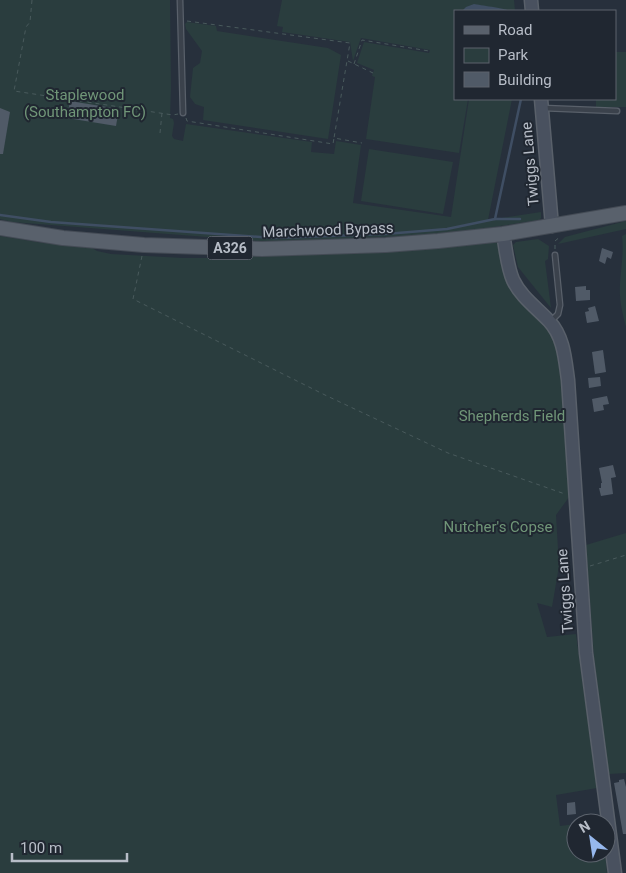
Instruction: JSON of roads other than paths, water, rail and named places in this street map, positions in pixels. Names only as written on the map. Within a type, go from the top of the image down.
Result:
[{"type":"main road","name":"Marchwood Bypass","points":[[0,228],[63,238],[144,245],[262,249],[386,245],[503,234],[626,213]]},
{"type":"street","name":"Twiggs Lane","points":[[541,103],[552,226]]},
{"type":"street","name":"Twiggs Lane","points":[[503,234],[514,281],[522,293],[550,322],[557,332],[564,349],[568,380],[586,653],[615,873]]},
{"type":"lane","points":[[180,0],[183,112]]},
{"type":"lane","points":[[541,103],[617,111]]},
{"type":"lane","points":[[550,322],[558,314],[560,306],[554,255]]},
{"type":"water","points":[[474,4],[507,10],[463,10]]},
{"type":"waterway","points":[[495,219],[521,100]]},
{"type":"waterway","points":[[0,215],[51,222],[274,238],[385,234],[447,229],[495,219],[520,219]]},
{"type":"park label","name":"Staplewood (Southampton FC)","points":[[85,104]]},
{"type":"park label","name":"Shepherds Field","points":[[512,416]]},
{"type":"park label","name":"Nutcher's Copse","points":[[498,527]]}]
